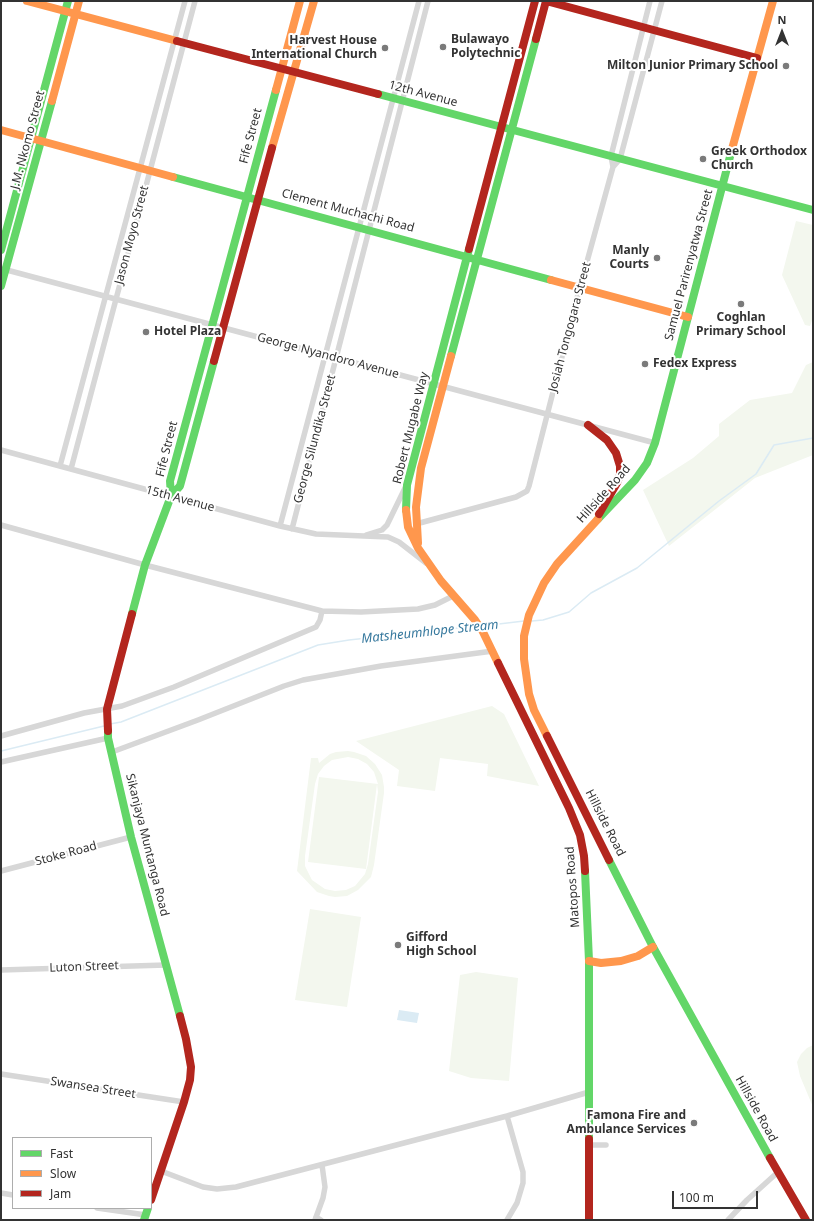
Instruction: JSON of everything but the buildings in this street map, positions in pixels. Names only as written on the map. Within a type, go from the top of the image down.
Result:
[{"type":"main road","name":"12th Avenue","points":[[28,1],[813,210]]},
{"type":"main road","name":"J.M. Nkomo Street","points":[[1,250],[68,1]]},
{"type":"main road","name":"J.M. Nkomo Street","points":[[1,286],[3,269],[79,1]]},
{"type":"main road","name":"Fife Street","points":[[171,496],[170,481],[300,1]]},
{"type":"main road","name":"Fife Street","points":[[171,496],[180,486],[314,1]]},
{"type":"main road","name":"Robert Mugabe Way","points":[[418,548],[408,527],[406,507],[407,485],[535,1]]},
{"type":"main road","name":"Robert Mugabe Way","points":[[418,548],[416,524],[420,474],[546,1]]},
{"type":"main road","points":[[546,1],[757,58]]},
{"type":"main road","name":"Samuel Parirenyatwa Street","points":[[655,443],[722,186],[773,1]]},
{"type":"main road","name":"Clement Muchachi Road","points":[[1,130],[688,317]]},
{"type":"main road","points":[[588,425],[607,440],[616,453],[620,466],[620,475],[617,483],[595,522]]},
{"type":"main road","name":"Hillside Road","points":[[655,443],[647,463],[635,480],[595,522],[558,564],[544,583],[529,615],[524,636],[524,668],[529,694],[534,710],[653,947],[806,1220]]},
{"type":"main road","name":"Sikanjaya Muntanga Road","points":[[152,1197],[184,1102],[190,1080],[191,1067],[186,1039],[131,837],[107,735],[106,712],[145,565],[171,496]]},
{"type":"main road","name":"Matopos Road","points":[[418,548],[452,596],[475,620],[483,632],[569,808],[580,835],[584,856],[589,961],[588,1038],[590,1092],[588,1220]]},
{"type":"main road","points":[[589,961],[601,963],[621,961],[638,956],[653,947]]},
{"type":"street","name":"Jason Moyo Street","points":[[60,466],[185,1]]},
{"type":"street","name":"Jason Moyo Street","points":[[71,469],[195,1]]},
{"type":"street","name":"George Silundika Street","points":[[280,526],[418,1]]},
{"type":"street","name":"George Silundika Street","points":[[292,528],[428,1]]},
{"type":"street","name":"Josiah Tongogara Street","points":[[416,524],[516,496],[527,491],[546,414],[613,167],[611,156],[650,1]]},
{"type":"street","name":"Josiah Tongogara Street","points":[[613,167],[620,159],[662,1]]},
{"type":"street","name":"George Nyandoro Avenue","points":[[3,269],[655,443]]},
{"type":"street","name":"15th Avenue","points":[[1,450],[280,526],[316,534],[388,537],[400,542],[428,564]]},
{"type":"street","name":"15th Avenue","points":[[362,536],[382,530],[387,525],[407,485]]},
{"type":"street","points":[[1,525],[145,565],[322,611],[361,612],[412,609],[435,605],[452,596]]},
{"type":"street","points":[[1,736],[84,713],[106,712],[174,687],[316,627],[320,620],[322,611]]},
{"type":"street","points":[[112,752],[303,680],[381,666],[493,651]]},
{"type":"street","points":[[1,762],[107,735]]},
{"type":"street","name":"Stoke Road","points":[[1,871],[131,837]]},
{"type":"street","name":"Luton Street","points":[[1,970],[166,965]]},
{"type":"street","name":"Swansea Street","points":[[1,1074],[184,1102]]},
{"type":"street","points":[[161,1171],[203,1187],[217,1189],[246,1185],[508,1116],[590,1092]]},
{"type":"street","points":[[507,1220],[517,1203],[523,1182],[521,1163],[508,1116]]},
{"type":"street","points":[[589,1145],[606,1145]]},
{"type":"street","points":[[318,1219],[325,1188],[322,1164]]},
{"type":"street","points":[[728,1220],[747,1200],[778,1172]]},
{"type":"street","points":[[1,1193],[12,1195]]},
{"type":"street","points":[[105,1209],[146,1214]]},
{"type":"shaded area","points":[[796,221],[813,225],[813,318],[810,326],[805,325],[782,275]]},
{"type":"shaded area","points":[[813,362],[813,455],[755,478],[669,546],[643,490],[693,458],[719,436],[719,424],[750,400],[792,393],[806,365]]},
{"type":"shaded area","points":[[492,706],[504,714],[539,786],[487,776],[488,764],[440,758],[435,791],[397,786],[399,770],[356,741]]},
{"type":"shaded area","points":[[348,751],[366,756],[375,764],[382,775],[384,793],[371,877],[358,890],[347,896],[335,897],[317,892],[297,871],[311,758],[318,758],[319,763],[330,754]],"holes":[[[348,757],[358,759],[367,764],[374,772],[378,784],[319,777],[308,862],[366,869],[377,784],[378,792],[368,864],[365,874],[355,886],[346,890],[335,891],[325,889],[312,880],[305,866],[305,856],[315,784],[318,774],[324,766],[332,760]]]},
{"type":"shaded area","points":[[310,909],[361,917],[347,1007],[295,1000]]},
{"type":"shaded area","points":[[476,972],[518,978],[509,1081],[471,1078],[449,1071],[460,975]]},
{"type":"shaded area","points":[[399,1010],[419,1013],[417,1023],[397,1020]]},
{"type":"shaded area","points":[[813,1045],[813,1107],[800,1076],[797,1062],[801,1054]]},
{"type":"waterway","name":"Matsheumhlope Stream","points":[[532,621],[543,620],[569,612],[591,593],[637,568],[719,501],[756,474],[774,445],[813,438]]},
{"type":"waterway","name":"Matsheumhlope Stream","points":[[482,626],[524,621]]},
{"type":"waterway","name":"Matsheumhlope Stream","points":[[110,724],[121,722],[318,645],[349,640],[476,626]]},
{"type":"waterway","name":"Matsheumhlope Stream","points":[[1,751],[104,726]]},
{"type":"traffic: fast","points":[[1,250],[68,1]]},
{"type":"traffic: fast","points":[[451,356],[536,39]]},
{"type":"traffic: fast","points":[[171,496],[170,481],[276,90]]},
{"type":"traffic: fast","points":[[378,94],[813,210]]},
{"type":"traffic: fast","points":[[1,286],[52,101]]},
{"type":"traffic: fast","points":[[598,519],[635,480],[647,463],[655,443],[732,149]]},
{"type":"traffic: fast","points":[[173,177],[551,280]]},
{"type":"traffic: fast","points":[[406,510],[407,485],[469,249]]},
{"type":"traffic: fast","points":[[132,614],[145,565],[171,496],[180,486],[214,361]]},
{"type":"traffic: fast","points":[[108,731],[108,738],[131,837],[180,1016]]},
{"type":"traffic: fast","points":[[609,860],[653,947],[770,1158]]},
{"type":"traffic: fast","points":[[585,871],[589,961],[589,1139]]},
{"type":"traffic: fast","points":[[144,1220],[148,1209]]},
{"type":"traffic: slow","points":[[27,1],[177,41]]},
{"type":"traffic: slow","points":[[52,101],[79,1]]},
{"type":"traffic: slow","points":[[276,90],[300,1]]},
{"type":"traffic: slow","points":[[272,148],[314,1]]},
{"type":"traffic: slow","points":[[732,149],[773,1]]},
{"type":"traffic: slow","points":[[1,130],[173,177]]},
{"type":"traffic: slow","points":[[551,280],[688,317]]},
{"type":"traffic: slow","points":[[418,543],[416,507],[421,468],[451,356]]},
{"type":"traffic: slow","points":[[406,510],[408,527],[418,548],[441,581],[475,620],[483,632],[498,663]]},
{"type":"traffic: slow","points":[[547,736],[534,710],[529,694],[524,659],[524,636],[529,615],[544,583],[557,564],[598,519]]},
{"type":"traffic: slow","points":[[589,961],[601,963],[621,961],[638,956],[653,947]]},
{"type":"traffic: jam","points":[[469,249],[535,1]]},
{"type":"traffic: jam","points":[[536,39],[546,1],[757,58]]},
{"type":"traffic: jam","points":[[177,41],[378,94]]},
{"type":"traffic: jam","points":[[214,361],[272,148]]},
{"type":"traffic: jam","points":[[588,425],[607,440],[616,453],[620,466],[620,475],[617,483],[599,514]]},
{"type":"traffic: jam","points":[[108,731],[107,709],[132,614]]},
{"type":"traffic: jam","points":[[498,663],[569,808],[580,835],[585,871]]},
{"type":"traffic: jam","points":[[547,736],[609,860]]},
{"type":"traffic: jam","points":[[152,1197],[190,1080],[191,1067],[180,1016]]},
{"type":"traffic: jam","points":[[589,1139],[589,1220]]},
{"type":"traffic: jam","points":[[770,1158],[806,1220]]},
{"type":"place","name":"Bulawayo Polytechnic","points":[[443,47]]},
{"type":"place","name":"Harvest House International Church","points":[[385,48]]},
{"type":"place","name":"Milton Junior Primary School","points":[[786,66]]},
{"type":"place","name":"Greek Orthodox Church","points":[[703,159]]},
{"type":"place","name":"Manly Courts","points":[[657,258]]},
{"type":"place","name":"Coghlan Primary School","points":[[741,304]]},
{"type":"place","name":"Hotel Plaza","points":[[146,332]]},
{"type":"place","name":"Fedex Express","points":[[645,364]]},
{"type":"place","name":"Gifford High School","points":[[398,945]]},
{"type":"place","name":"Famona Fire and Ambulance Services","points":[[694,1123]]}]
